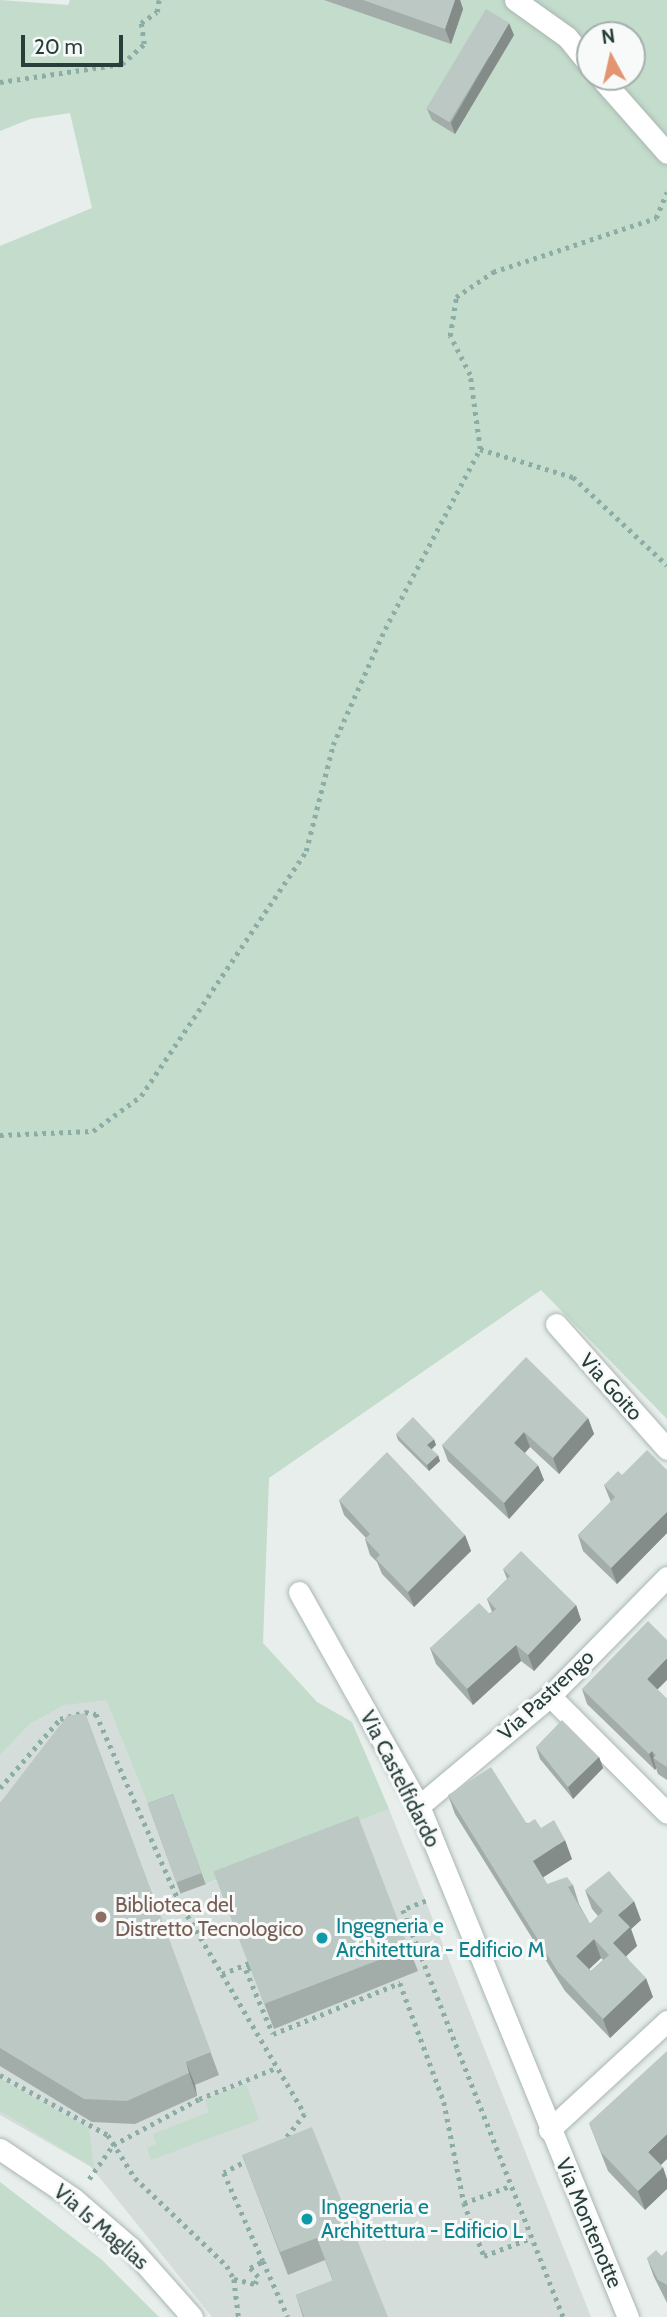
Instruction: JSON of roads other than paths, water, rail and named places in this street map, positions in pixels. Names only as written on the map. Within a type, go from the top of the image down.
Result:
[{"type":"street","points":[[515,0],[567,37],[576,48]]},
{"type":"street","points":[[612,91],[667,153]]},
{"type":"street","name":"Via Goito","points":[[556,1324],[667,1449]]},
{"type":"street","name":"Via Pastrengo","points":[[419,1806],[550,1696],[667,1577]]},
{"type":"street","name":"Via Castelfidardo","points":[[299,1592],[419,1806],[549,2130]]},
{"type":"street","points":[[550,1696],[667,1813]]},
{"type":"street","points":[[549,2130],[667,2021]]},
{"type":"street","name":"Via Montenotte","points":[[549,2130],[628,2317]]},
{"type":"street","name":"Via Is Maglias","points":[[0,2149],[74,2199],[131,2248],[192,2317]]},
{"type":"place","name":"Biblioteca del Distretto Tecnologico","points":[[101,1917]]},
{"type":"place","name":"Ingegneria e Architettura - Edificio M","points":[[322,1938]]},
{"type":"place","name":"Ingegneria e Architettura - Edificio L","points":[[307,2219]]}]
